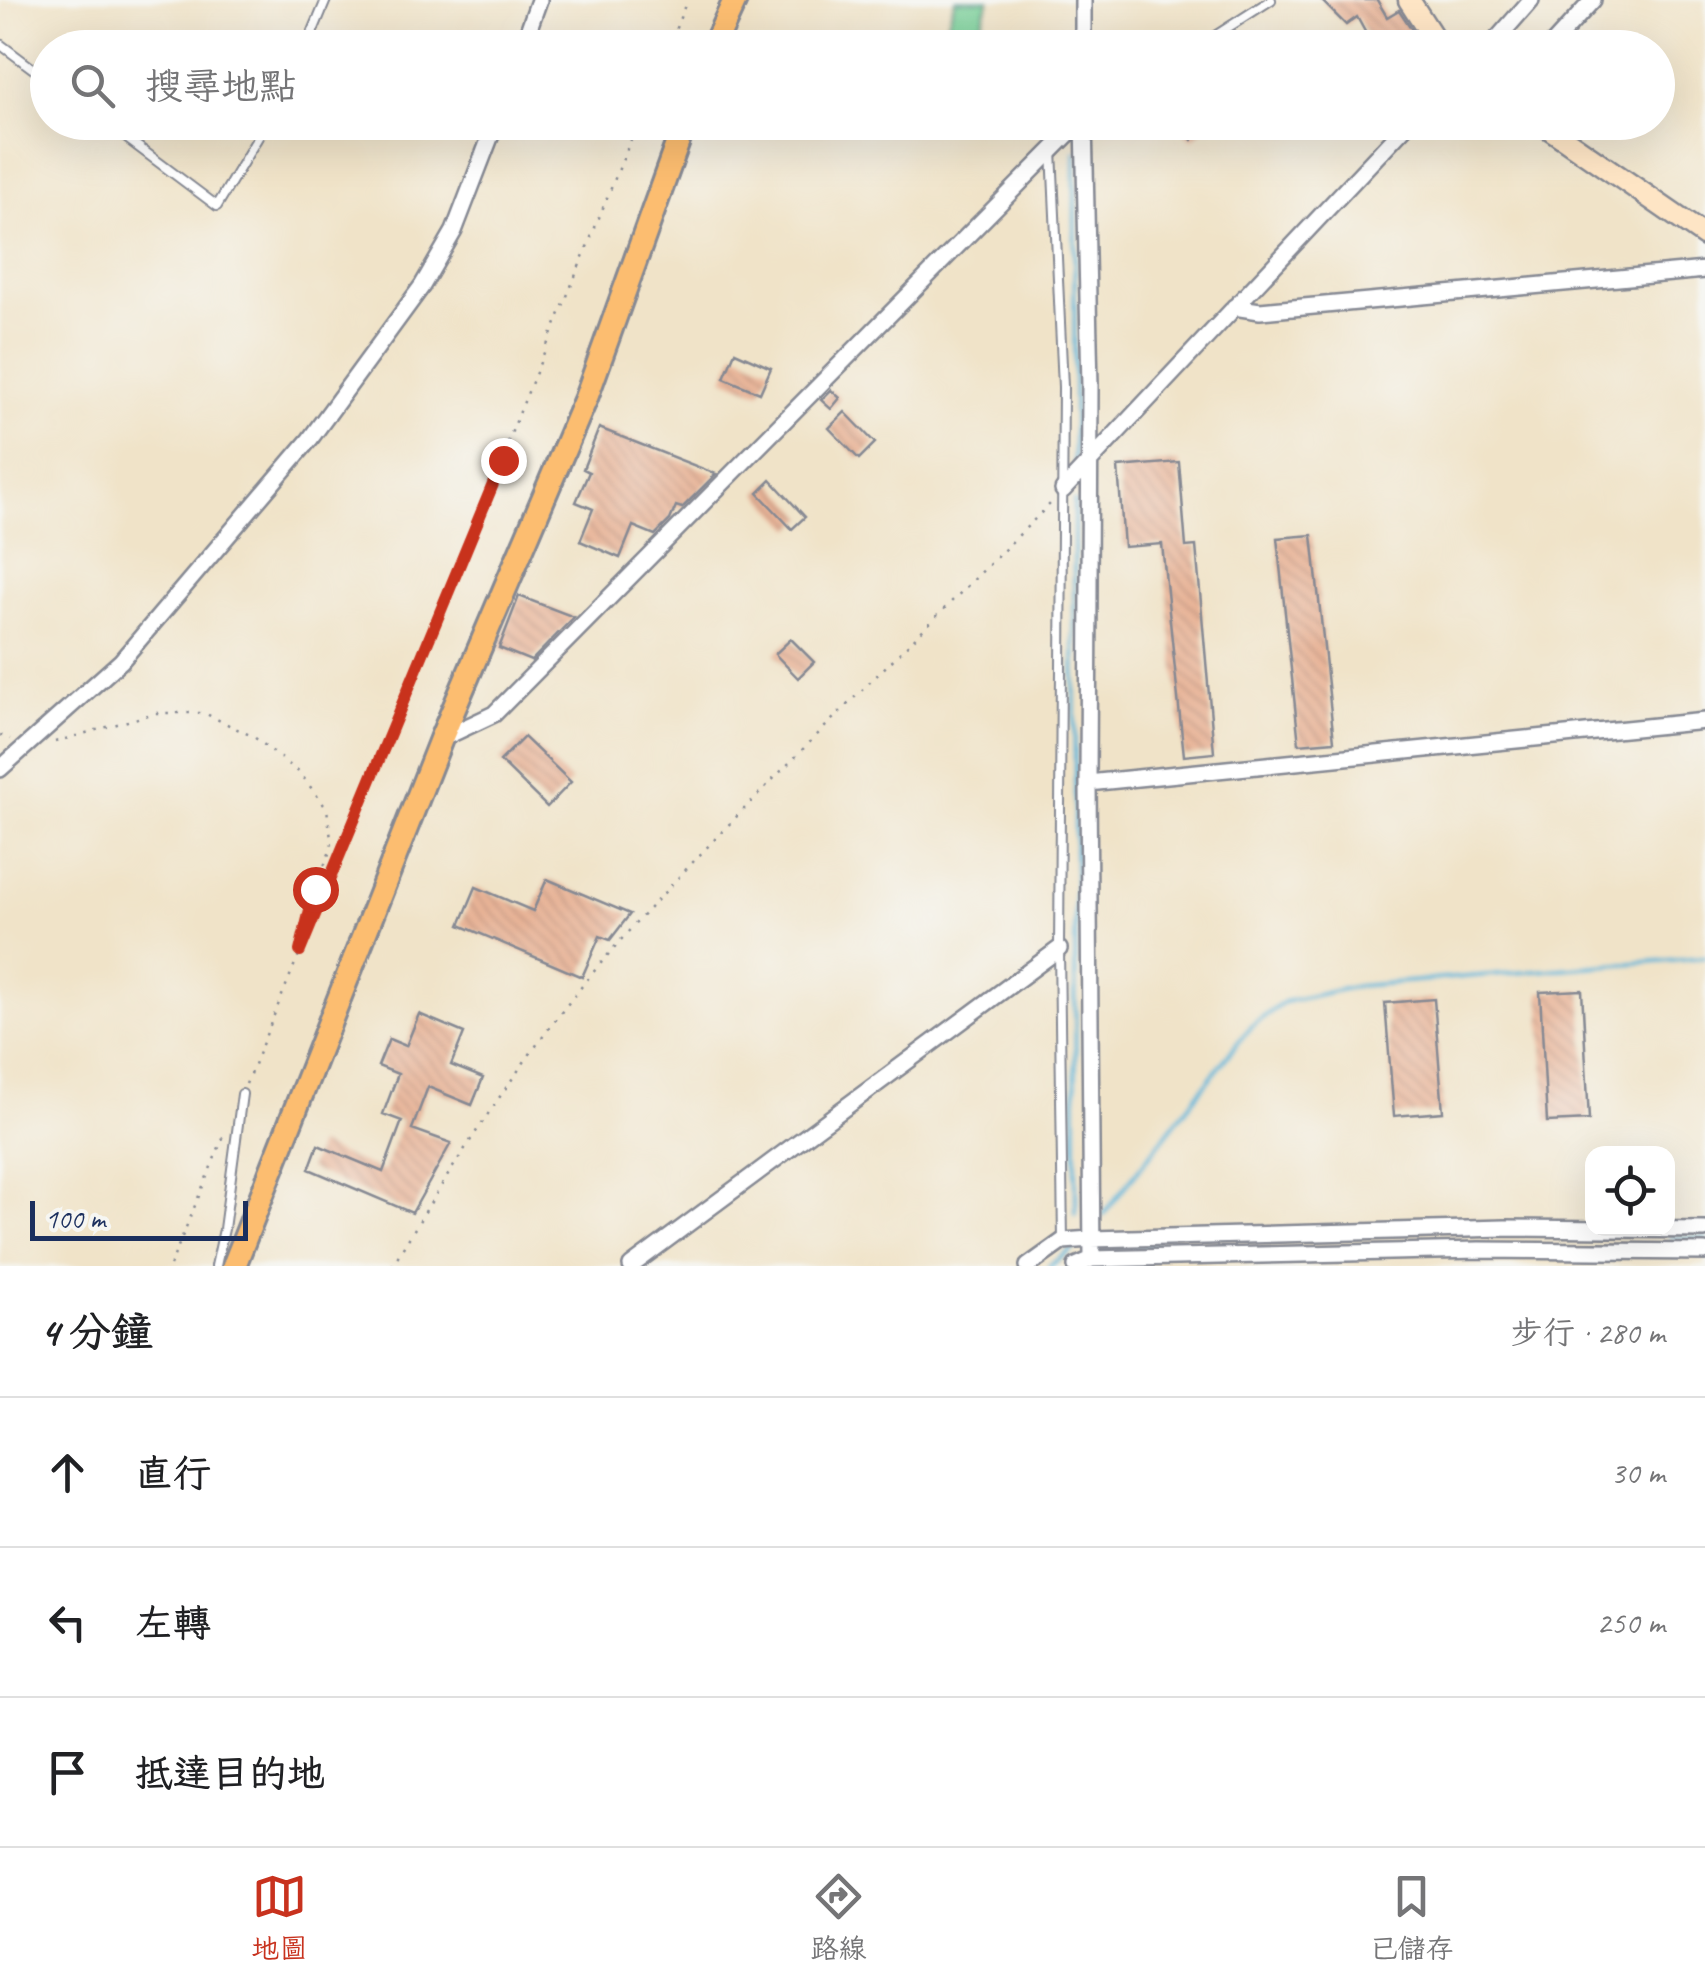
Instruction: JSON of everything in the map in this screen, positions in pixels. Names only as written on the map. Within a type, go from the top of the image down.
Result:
[{"type":"main road","points":[[721,30],[735,0]]},
{"type":"main road","points":[[234,1266],[441,739],[586,398],[679,140]]},
{"type":"street","points":[[528,30],[539,0]]},
{"type":"street","points":[[1083,0],[1084,30]]},
{"type":"street","points":[[1409,0],[1428,30]]},
{"type":"street","points":[[1504,30],[1532,0]]},
{"type":"street","points":[[1566,30],[1593,0]]},
{"type":"street","points":[[0,769],[122,660],[310,439],[422,286],[454,232],[489,140]]},
{"type":"street","points":[[441,739],[494,714],[1061,140]]},
{"type":"street","points":[[1082,140],[1088,465],[1091,1239],[1084,1263],[1479,1250],[1705,1252]]},
{"type":"street","points":[[1063,490],[1392,140]]},
{"type":"street","points":[[1566,140],[1705,236]]},
{"type":"street","points":[[1234,307],[1260,311],[1705,270]]},
{"type":"street","points":[[1088,783],[1705,721]]},
{"type":"street","points":[[631,1266],[1059,949]]},
{"type":"street","points":[[1028,1266],[1062,1240],[1505,1228],[1705,1230]]},
{"type":"lane","points":[[314,30],[326,0]]},
{"type":"lane","points":[[1224,30],[1271,0]]},
{"type":"lane","points":[[0,44],[30,66]]},
{"type":"lane","points":[[129,140],[218,206],[256,140]]},
{"type":"lane","points":[[1052,148],[1063,387],[1059,949],[1062,1240]]},
{"type":"lane","points":[[216,1266],[242,1094]]},
{"type":"path","points":[[675,30],[687,0]]},
{"type":"path","points":[[242,1094],[631,140]]},
{"type":"path","points":[[392,1266],[456,1160],[517,1074],[635,924],[1063,490]]},
{"type":"path","points":[[0,734],[27,748],[155,713],[204,713],[254,737],[300,774],[327,809],[332,846],[315,889],[300,951]]},
{"type":"path","points":[[170,1266],[227,1128]]},
{"type":"green space","points":[[955,0],[989,0],[980,30],[946,29]]},
{"type":"building","points":[[1321,0],[1377,0],[1387,17],[1399,10],[1412,30],[1364,30],[1357,17],[1346,25]]},
{"type":"building","points":[[735,352],[771,368],[760,393],[724,378]]},
{"type":"building","points":[[831,390],[840,398],[831,409],[821,400]]},
{"type":"building","points":[[845,412],[875,443],[859,459],[829,428]]},
{"type":"building","points":[[599,428],[716,474],[682,508],[676,506],[670,520],[655,535],[633,526],[620,558],[580,541],[593,509],[576,502],[589,472],[583,469]]},
{"type":"building","points":[[1179,462],[1186,547],[1196,546],[1214,753],[1184,756],[1162,544],[1124,547],[1118,467]]},
{"type":"building","points":[[771,480],[805,517],[792,529],[758,493]]},
{"type":"building","points":[[1312,535],[1334,741],[1299,744],[1277,538]]},
{"type":"building","points":[[519,596],[574,617],[531,661],[499,648]]},
{"type":"building","points":[[791,639],[814,662],[798,678],[775,654]]},
{"type":"building","points":[[524,737],[571,782],[547,807],[500,761]]},
{"type":"building","points":[[547,879],[630,914],[610,940],[600,936],[582,977],[460,925],[476,887],[533,911]]},
{"type":"building","points":[[1582,990],[1589,1120],[1547,1122],[1540,992]]},
{"type":"building","points":[[1434,999],[1443,1112],[1394,1116],[1385,1003]]},
{"type":"building","points":[[419,1014],[464,1033],[451,1065],[483,1078],[472,1105],[428,1087],[412,1129],[451,1143],[412,1213],[309,1169],[318,1145],[383,1172],[402,1121],[383,1114],[398,1074],[378,1066],[389,1039],[406,1046]]},
{"type":"waterway","points":[[1073,0],[1075,30]]},
{"type":"waterway","points":[[1074,463],[1075,152]]},
{"type":"waterway","points":[[1074,501],[1076,1214]]},
{"type":"waterway","points":[[1103,1215],[1250,1027],[1284,1002],[1357,986],[1705,957]]},
{"type":"waterway","points":[[1670,1237],[1705,1238]]},
{"type":"waterway","points":[[1108,1247],[1191,1244]]},
{"type":"waterway","points":[[1049,1266],[1076,1247]]},
{"type":"route","points":[[315,889],[300,951],[503,460]]}]
